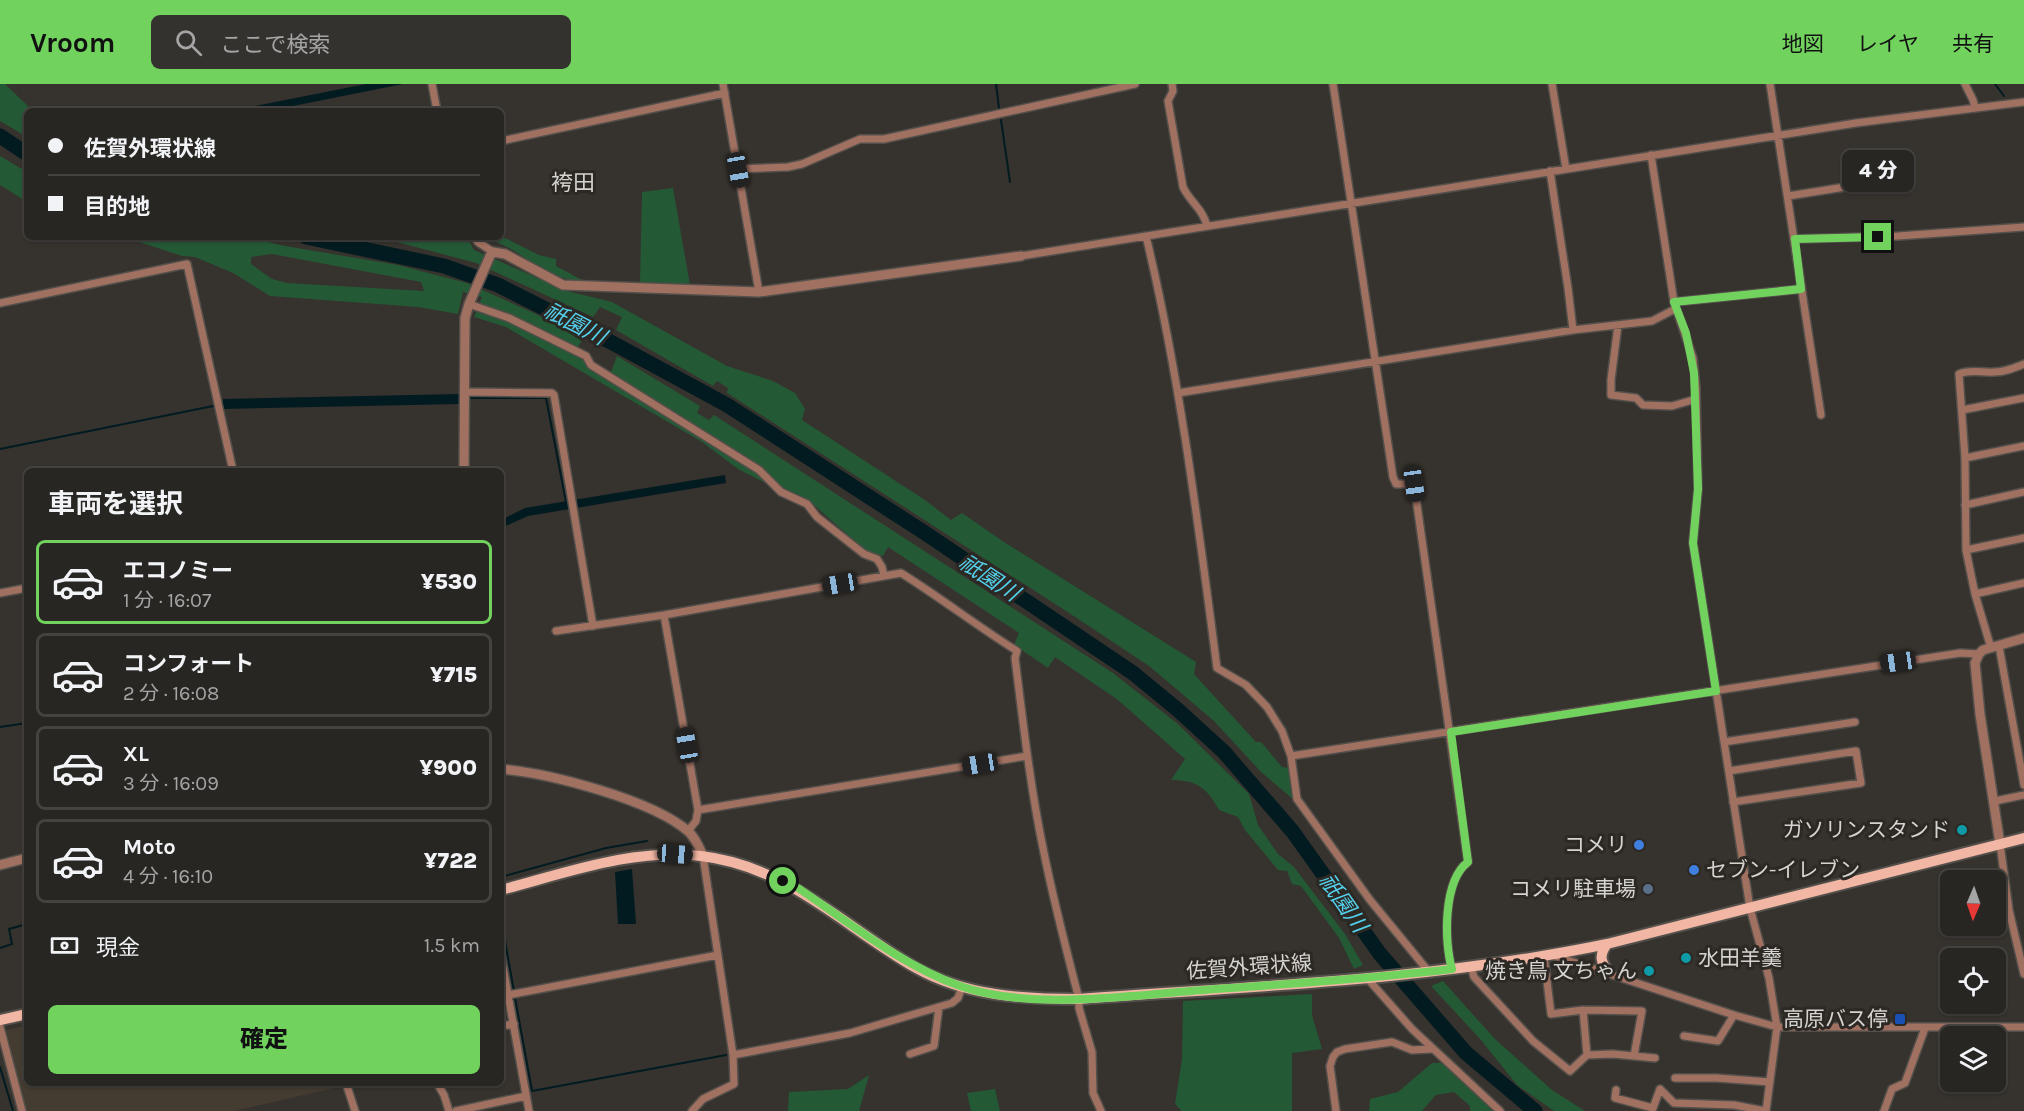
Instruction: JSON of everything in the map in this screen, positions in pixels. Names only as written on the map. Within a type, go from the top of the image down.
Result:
[{"type":"main road","name":"佐賀外環状線","points":[[504,889],[622,858],[675,854],[703,856],[752,868],[798,888],[917,968],[962,987],[994,995],[1030,999],[1079,999],[1367,978],[1548,956],[1607,944],[2024,838]]},
{"type":"main road","points":[[1607,944],[1601,957],[1602,964],[1609,972]]},
{"type":"main road","points":[[0,1020],[24,1015]]},
{"type":"street","points":[[432,84],[436,108]]},
{"type":"street","points":[[723,84],[759,292]]},
{"type":"street","points":[[738,170],[802,164],[860,139],[884,139],[1135,84]]},
{"type":"street","points":[[1172,84],[1173,91],[1168,101],[1183,187],[1204,214],[1207,226]]},
{"type":"street","points":[[1333,84],[1374,360],[1396,484],[1414,484],[1451,732],[1468,862],[1459,868],[1447,918],[1446,937],[1452,969]]},
{"type":"street","points":[[1552,84],[1566,169]]},
{"type":"street","points":[[1770,84],[1821,415]]},
{"type":"street","points":[[1965,84],[1975,108]]},
{"type":"street","points":[[504,140],[674,102],[725,93]]},
{"type":"street","points":[[476,240],[492,254],[505,254],[563,285],[759,292],[1021,256],[1856,123],[2024,102]]},
{"type":"street","points":[[1616,1090],[1615,1098],[1653,1108],[1660,1089],[1674,1102],[1734,1105],[1765,1111],[1777,1026],[1769,978],[1750,908],[1693,543],[1698,489],[1693,357],[1675,305],[1651,155]]},
{"type":"street","points":[[1550,171],[1573,330]]},
{"type":"street","points":[[1788,196],[1883,181]]},
{"type":"street","points":[[1795,239],[1898,236],[2024,227]]},
{"type":"street","points":[[1146,236],[1165,313],[1217,668],[1246,685],[1267,706],[1282,731],[1291,756],[1297,799],[1370,900],[1429,972]]},
{"type":"street","points":[[464,468],[464,332],[469,304],[492,254]]},
{"type":"street","points":[[0,303],[187,264],[232,468]]},
{"type":"street","points":[[1178,393],[1374,360],[1573,330],[1652,321],[1675,305],[1801,289]]},
{"type":"street","points":[[469,304],[509,318],[586,357],[591,365],[759,470],[781,492],[807,504],[817,517],[864,554],[877,559],[884,576]]},
{"type":"street","points":[[1618,325],[1611,395],[1636,398],[1643,405],[1672,406],[1696,399]]},
{"type":"street","points":[[2024,364],[2009,370],[1959,374],[1965,458],[1966,550],[1975,594],[1995,647],[2024,785]]},
{"type":"street","points":[[464,392],[552,393],[554,395],[593,626]]},
{"type":"street","points":[[1962,410],[2024,398]]},
{"type":"street","points":[[1965,458],[2024,446]]},
{"type":"street","points":[[1965,505],[2024,492]]},
{"type":"street","points":[[1966,550],[2024,538]]},
{"type":"street","points":[[556,631],[664,615],[901,573],[947,602],[975,625],[1017,651],[1028,756],[1043,848],[1057,915],[1079,999],[1079,1008],[1092,1052],[1093,1093],[1101,1111]]},
{"type":"street","points":[[1975,594],[2024,583]]},
{"type":"street","points":[[0,593],[24,589]]},
{"type":"street","points":[[664,615],[698,810],[696,821],[688,831]]},
{"type":"street","points":[[1291,756],[1960,653],[1978,654],[2024,638]]},
{"type":"street","points":[[1978,654],[1975,663],[1980,714],[1995,801],[2009,910],[2024,974]]},
{"type":"street","points":[[1724,742],[1855,722]]},
{"type":"street","points":[[1729,771],[1856,751],[1861,783],[1733,802]]},
{"type":"street","points":[[698,810],[1028,756]]},
{"type":"street","points":[[504,770],[598,789],[640,805],[688,831],[695,840],[703,856],[733,1055],[734,1084],[703,1099],[692,1111]]},
{"type":"street","points":[[1995,801],[2024,795]]},
{"type":"street","points":[[0,865],[24,859]]},
{"type":"street","points":[[508,996],[718,956]]},
{"type":"street","points":[[1634,1056],[1642,1011],[1583,1010],[1551,1014],[1548,956],[1609,972],[1734,1015],[1777,1026],[2024,1027]]},
{"type":"street","points":[[1472,967],[1474,977],[1533,1041],[1570,1071],[1587,1055],[1613,1054],[1654,1058]]},
{"type":"street","points":[[504,973],[529,1111]]},
{"type":"street","points":[[1367,978],[1412,1029],[1500,1111]]},
{"type":"street","points":[[733,1055],[850,1033],[952,1003],[958,998],[962,987]]},
{"type":"street","points":[[910,1054],[934,1046],[939,1006]]},
{"type":"street","points":[[1583,1010],[1587,1055]]},
{"type":"street","points":[[1684,1036],[1718,1041],[1734,1015]]},
{"type":"street","points":[[504,1026],[513,1024]]},
{"type":"street","points":[[0,1027],[22,1111]]},
{"type":"street","points":[[1884,1111],[1892,1089],[1905,1083],[1925,1028]]},
{"type":"street","points":[[1336,1111],[1330,1066],[1336,1052],[1392,1042],[1412,1050],[1431,1048]]},
{"type":"street","points":[[1675,1078],[1770,1082]]},
{"type":"street","points":[[347,1086],[355,1111]]},
{"type":"street","points":[[439,1086],[449,1111]]},
{"type":"street","points":[[456,1111],[526,1096]]},
{"type":"shaded area","points":[[24,1026],[24,1086],[339,1087],[234,1111],[26,1111],[4,1031]]},
{"type":"green space","points":[[0,84],[5,84],[30,108],[24,108],[24,135],[0,121]]},
{"type":"green space","points":[[0,156],[24,170],[24,200],[0,185]]},
{"type":"green space","points":[[673,188],[690,285],[640,283],[642,192]]},
{"type":"green space","points":[[504,238],[539,255],[556,259],[556,266],[584,281],[563,278],[492,240],[504,240]]},
{"type":"green space","points":[[133,240],[260,240],[398,265],[467,283],[585,336],[574,353],[608,380],[617,356],[700,406],[697,413],[709,420],[714,415],[1113,673],[1178,724],[1249,794],[1258,825],[1278,854],[1294,867],[1345,934],[1363,965],[1354,969],[1339,938],[1301,886],[1292,884],[1287,871],[1278,870],[1245,830],[1238,817],[1219,810],[1210,796],[1200,787],[1180,780],[1171,780],[1185,759],[1118,700],[1055,657],[1048,668],[1014,645],[1019,633],[888,547],[883,556],[867,552],[814,505],[784,488],[775,488],[738,469],[702,442],[506,327],[474,317],[482,297],[463,292],[458,314],[418,307],[270,296],[233,273],[195,257],[182,256]],"holes":[[[272,254],[421,282],[424,291],[287,283],[272,279],[251,264],[251,257]]]},
{"type":"green space","points":[[385,240],[469,240],[474,250],[567,291],[612,302],[727,366],[773,381],[795,393],[805,409],[802,420],[925,500],[951,520],[962,513],[1004,542],[1196,662],[1194,674],[1256,742],[1261,742],[1282,767],[1289,768],[1294,800],[1261,772],[1214,721],[1149,666],[727,393],[728,388],[717,381],[713,386],[616,330],[622,317],[600,307],[593,317],[476,263]]},
{"type":"green space","points":[[1443,981],[1494,1038],[1552,1090],[1585,1111],[1554,1111],[1517,1085],[1481,1040],[1431,986]]},
{"type":"green space","points":[[1312,994],[1312,1015],[1322,1049],[1292,1053],[1292,1111],[1182,1111],[1175,1104],[1182,1059],[1183,1001]]},
{"type":"green space","points":[[1432,1063],[1444,1063],[1479,1095],[1492,1111],[1470,1111],[1470,1106],[1454,1092],[1436,1095],[1422,1111],[1369,1111],[1370,1099],[1398,1092]]},
{"type":"green space","points":[[869,1075],[859,1111],[788,1111],[789,1092],[848,1089]]},
{"type":"green space","points":[[995,1089],[1000,1111],[971,1111],[967,1093]]},
{"type":"water","points":[[366,84],[403,84],[283,108],[245,108]]},
{"type":"water","points":[[459,394],[459,404],[223,409],[223,399]]},
{"type":"water","points":[[725,475],[726,483],[528,516],[504,527],[504,518],[525,508]]},
{"type":"water","points":[[632,869],[636,924],[618,924],[615,872]]},
{"type":"waterway","points":[[996,84],[999,108]]},
{"type":"waterway","points":[[1995,84],[2004,96]]},
{"type":"waterway","points":[[1001,120],[1010,182]]},
{"type":"waterway","name":"祇園川","points":[[0,136],[24,152]]},
{"type":"waterway","name":"祇園川","points":[[320,240],[444,266],[498,285],[609,341],[727,405],[925,533],[1133,673],[1224,752],[1293,832],[1380,954],[1466,1053],[1535,1111]]},
{"type":"waterway","points":[[470,398],[546,398],[566,502]]},
{"type":"waterway","points":[[0,449],[223,404]]},
{"type":"waterway","points":[[0,727],[24,723]]},
{"type":"waterway","points":[[504,876],[606,848],[647,841]]},
{"type":"waterway","points":[[0,948],[12,944],[9,929],[24,925]]},
{"type":"waterway","points":[[504,936],[514,991]]},
{"type":"waterway","points":[[515,998],[532,1091],[726,1055]]},
{"type":"waterway","points":[[0,1067],[13,1111]]},
{"type":"place","name":"ガソリンスタンド","points":[[1962,830]]},
{"type":"place","name":"コメリ","points":[[1639,845]]},
{"type":"place","name":"セブン-イレブン","points":[[1694,870]]},
{"type":"place","name":"コメリ駐車場","points":[[1648,889]]},
{"type":"place","name":"水田羊羹","points":[[1686,958]]},
{"type":"place","name":"焼き鳥 文ちゃん","points":[[1649,971]]},
{"type":"place","name":"高原バス停","points":[[1900,1019]]},
{"type":"district","name":"袴田","points":[[573,183]]},
{"type":"route","points":[[783,881],[798,888],[917,968],[962,987],[994,995],[1030,999],[1079,999],[1367,978],[1452,969],[1446,937],[1447,918],[1459,868],[1468,862],[1451,732],[1716,691],[1693,543],[1698,489],[1696,388],[1693,357],[1674,302],[1801,289],[1795,239],[1878,237]]}]
